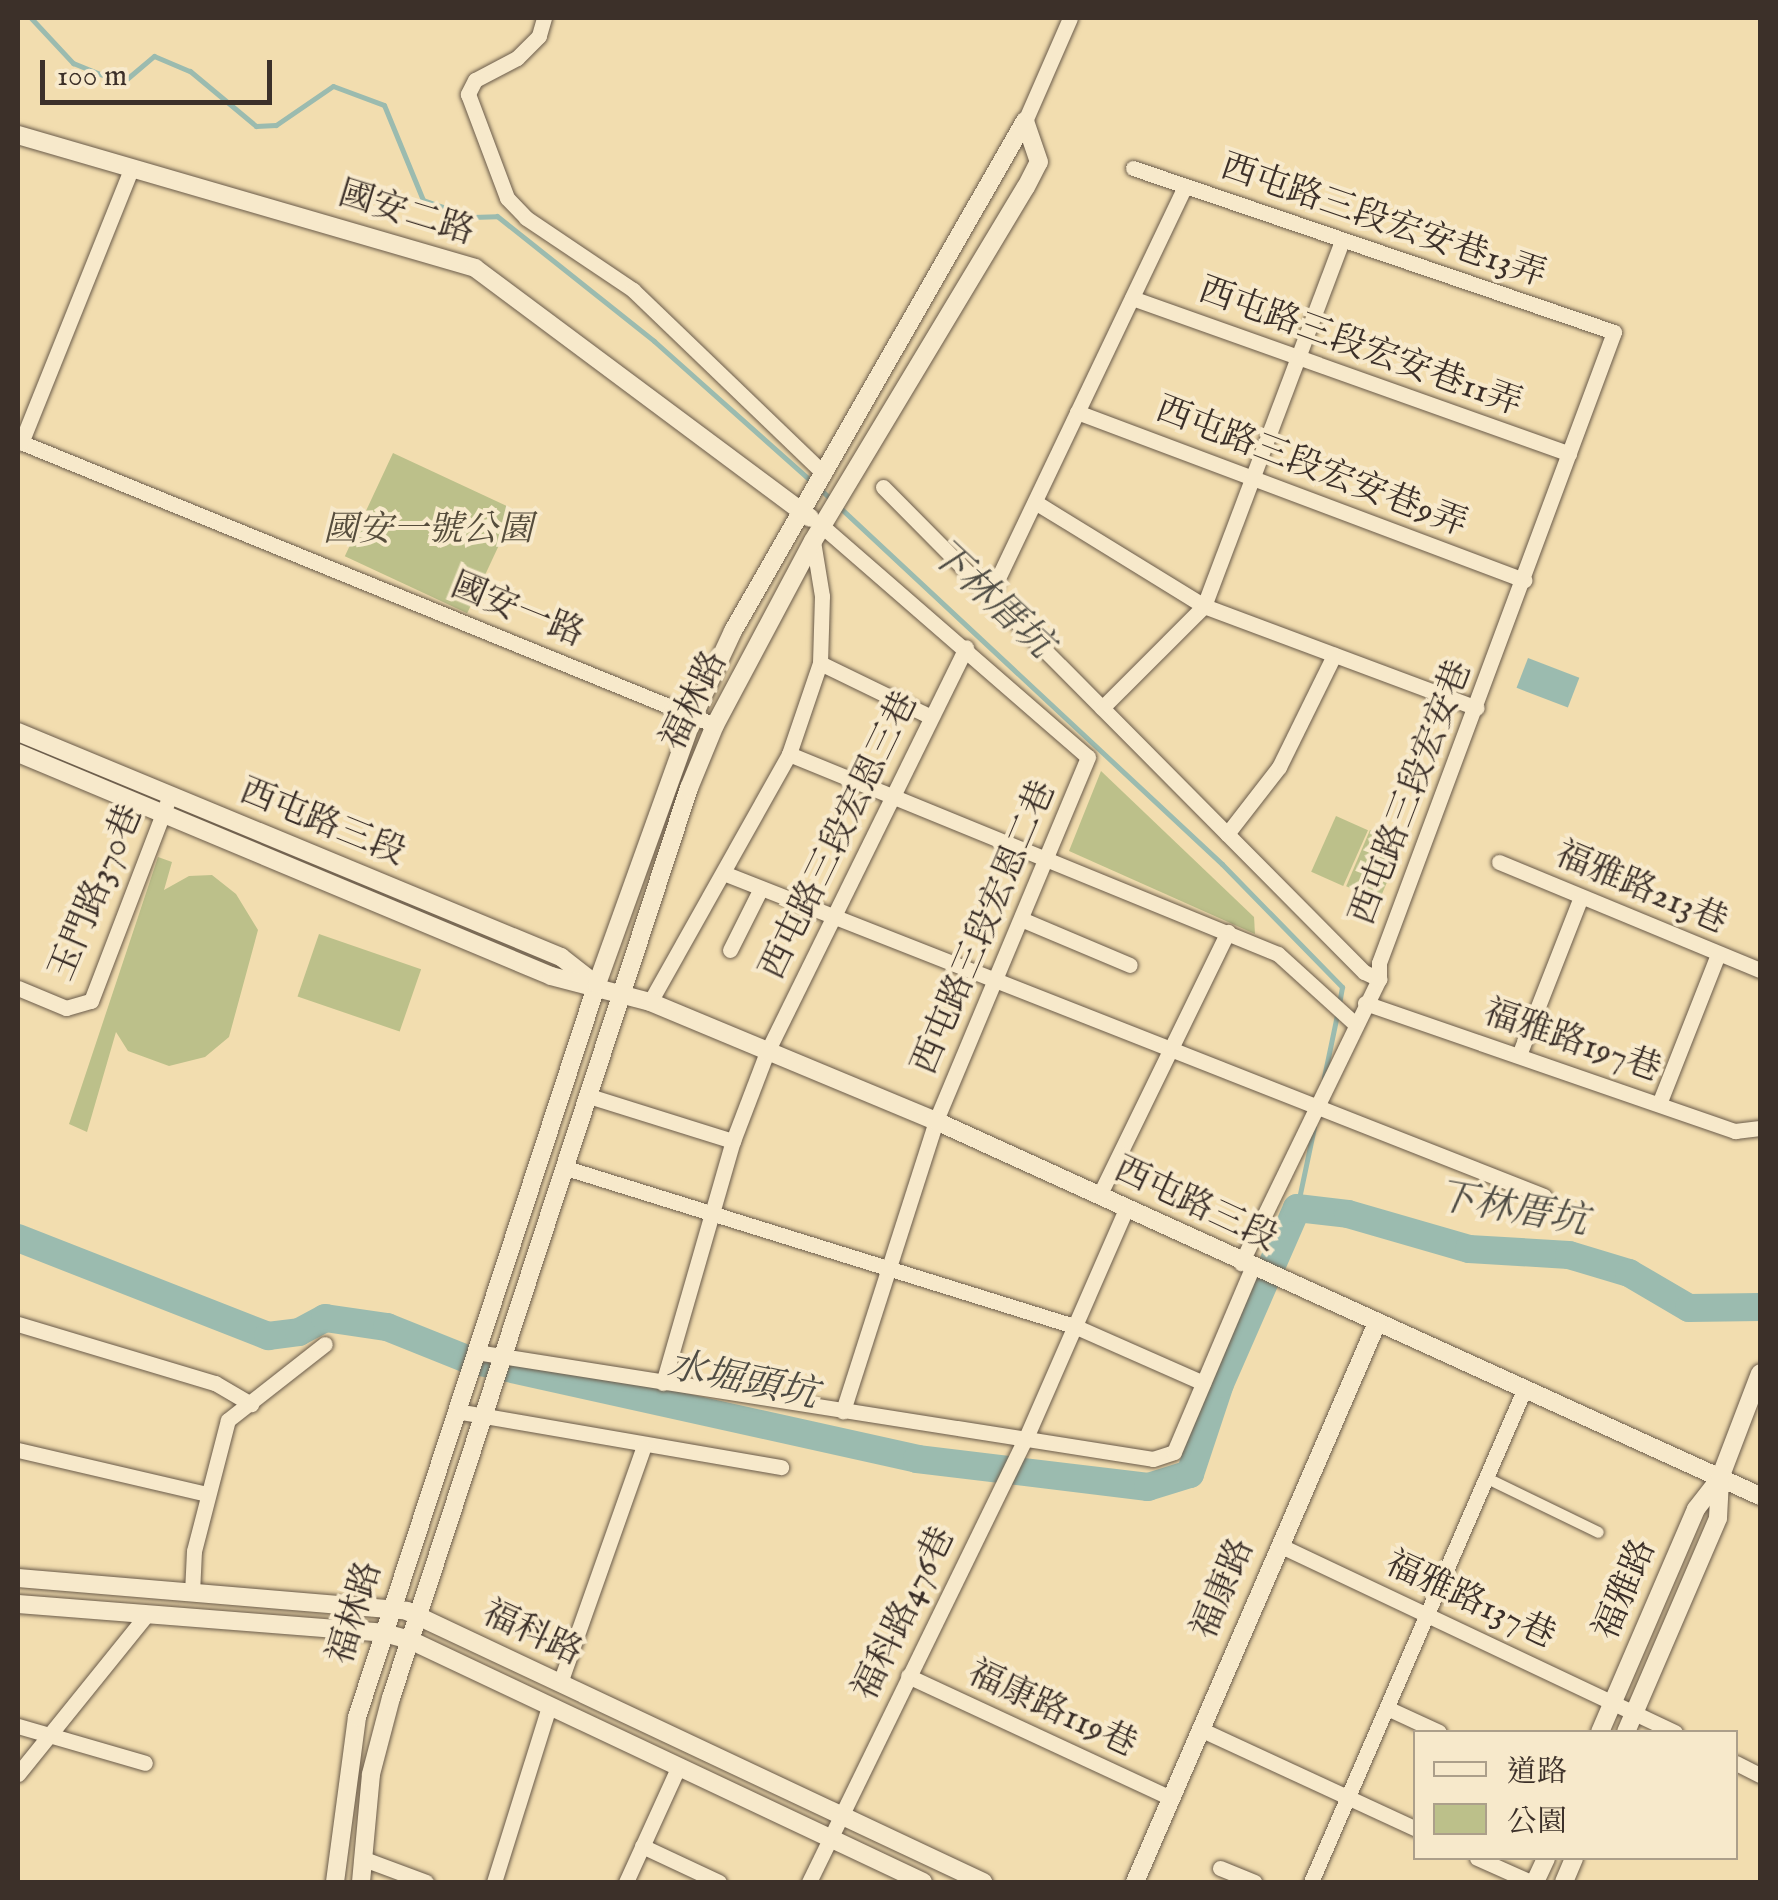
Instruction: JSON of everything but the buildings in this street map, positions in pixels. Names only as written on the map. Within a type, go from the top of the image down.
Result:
[{"type":"street","points":[[544,18],[539,36],[517,58],[475,80],[468,94],[507,198],[526,218],[633,290],[819,483]]},
{"type":"street","name":"福林路","points":[[335,1882],[346,1763],[384,1632],[597,984],[694,716],[802,512],[1025,121],[1070,18]]},
{"type":"street","name":"福林路","points":[[361,1882],[371,1774],[410,1640],[622,994],[715,725],[818,534],[1026,188],[1039,162],[1025,121]]},
{"type":"street","name":"國安二路","points":[[18,134],[474,268],[802,512],[818,534]]},
{"type":"street","name":"西屯路三段宏安巷13弄","points":[[1133,168],[1614,332]]},
{"type":"street","points":[[19,442],[131,169]]},
{"type":"street","points":[[990,595],[1185,186]]},
{"type":"street","points":[[1102,708],[1204,606],[1342,240]]},
{"type":"street","name":"西屯路三段宏安巷11弄","points":[[1132,298],[1569,454]]},
{"type":"street","name":"西屯路三段宏安巷","points":[[476,1352],[1024,1443],[1153,1459],[1174,1452],[1354,1023],[1379,979],[1378,964],[1477,708],[1614,332]]},
{"type":"street","name":"西屯路三段宏安巷9弄","points":[[1077,412],[1524,580]]},
{"type":"street","name":"國安一路","points":[[19,442],[715,725]]},
{"type":"street","points":[[883,487],[1228,834],[1379,979]]},
{"type":"street","points":[[1035,502],[1204,606],[1477,708]]},
{"type":"street","points":[[818,534],[966,646]]},
{"type":"street","points":[[650,1002],[726,874],[789,754],[820,663],[822,596],[818,534]]},
{"type":"street","name":"西屯路三段宏恩三巷","points":[[663,1383],[715,1216],[733,1141],[767,1052],[966,646]]},
{"type":"street","name":"西屯路三段宏恩二巷","points":[[844,1412],[936,1121],[1088,757],[966,646]]},
{"type":"street","points":[[1228,834],[1279,767],[1334,655]]},
{"type":"street","points":[[820,663],[931,717]]},
{"type":"street","name":"西屯路三段","points":[[18,732],[561,957],[597,984]]},
{"type":"street","name":"西屯路三段","points":[[18,753],[551,976],[597,984],[650,1002],[936,1121],[1280,1281],[1760,1496]]},
{"type":"street","points":[[789,754],[1047,856],[1278,954],[1354,1023]]},
{"type":"street","name":"玉門路370巷","points":[[18,988],[66,1008],[91,1001],[170,795]]},
{"type":"street","name":"福雅路213巷","points":[[1499,862],[1760,970]]},
{"type":"street","points":[[726,874],[1168,1053],[1544,1196]]},
{"type":"street","points":[[730,950],[762,888]]},
{"type":"street","points":[[1519,1055],[1581,897]]},
{"type":"street","points":[[1021,919],[1130,965]]},
{"type":"street","points":[[1098,1196],[1228,932]]},
{"type":"street","points":[[1659,1104],[1718,954]]},
{"type":"street","name":"福雅路197巷","points":[[1365,1003],[1735,1131],[1760,1128]]},
{"type":"street","points":[[589,1096],[733,1141]]},
{"type":"street","points":[[566,1168],[888,1273],[1074,1326],[1203,1382]]},
{"type":"street","name":"福科路476巷","points":[[809,1882],[1024,1443],[1126,1209]]},
{"type":"street","name":"福康路","points":[[1135,1882],[1376,1323]]},
{"type":"street","points":[[18,1324],[215,1382],[250,1404]]},
{"type":"street","points":[[192,1593],[208,1494],[228,1420],[324,1344]]},
{"type":"street","name":"福雅路","points":[[1601,1730],[1696,1510],[1720,1478],[1760,1372]]},
{"type":"street","points":[[1311,1882],[1524,1390]]},
{"type":"street","points":[[456,1411],[781,1467]]},
{"type":"street","points":[[560,1682],[644,1446]]},
{"type":"street","points":[[18,1450],[208,1494]]},
{"type":"street","points":[[1487,1478],[1598,1532]]},
{"type":"street","name":"福雅路","points":[[1627,1730],[1718,1518],[1720,1478]]},
{"type":"street","name":"福雅路137巷","points":[[1278,1545],[1671,1730]]},
{"type":"street","name":"福科路","points":[[18,1578],[391,1610],[418,1616],[984,1882]]},
{"type":"street","name":"福科路","points":[[18,1604],[384,1632],[410,1640],[923,1882]]},
{"type":"street","points":[[18,1774],[146,1614]]},
{"type":"street","name":"福康路119巷","points":[[908,1676],[1171,1798]]},
{"type":"street","points":[[494,1882],[549,1706]]},
{"type":"street","points":[[1387,1708],[1435,1730]]},
{"type":"street","points":[[18,1726],[50,1732],[146,1763]]},
{"type":"street","points":[[1200,1729],[1413,1829]]},
{"type":"street","points":[[626,1882],[678,1768]]},
{"type":"street","points":[[642,1846],[719,1882]]},
{"type":"street","points":[[364,1859],[426,1882]]},
{"type":"street","points":[[1481,1860],[1533,1882],[1545,1860]]},
{"type":"street","points":[[1220,1868],[1254,1882]]},
{"type":"green space","name":"國安一號公園","points":[[393,453],[515,510],[467,613],[345,556]]},
{"type":"green space","points":[[1101,771],[1254,917],[1255,934],[1069,851]]},
{"type":"green space","points":[[1336,816],[1368,830],[1343,886],[1311,872]]},
{"type":"green space","points":[[1370,830],[1403,844],[1379,900],[1346,886]]},
{"type":"green space","points":[[158,857],[172,862],[164,890],[189,876],[212,875],[236,894],[258,930],[229,1037],[205,1057],[169,1066],[128,1051],[116,1032],[87,1132],[69,1124]]},
{"type":"green space","points":[[319,934],[421,969],[400,1032],[298,996]]},
{"type":"shaded area","points":[[1528,658],[1579,678],[1568,708],[1517,688]]},
{"type":"waterway","name":"下林厝坑","points":[[31,18],[73,63],[122,83],[154,56],[190,71],[256,126],[276,125],[333,86],[384,105],[423,200],[472,217],[497,216],[654,341],[812,482]]},
{"type":"waterway","name":"下林厝坑","points":[[820,489],[1222,864],[1342,987],[1339,1004]]},
{"type":"waterway","name":"下林厝坑","points":[[1324,1077],[1337,1015]]},
{"type":"waterway","name":"下林厝坑","points":[[1297,1208],[1314,1127]]},
{"type":"waterway","name":"水堀頭坑","points":[[18,1238],[268,1336],[299,1332],[325,1318],[387,1327],[467,1359],[917,1459],[1148,1487],[1190,1474],[1220,1384],[1297,1208],[1348,1214],[1469,1249],[1569,1255],[1629,1273],[1689,1308],[1760,1307]]}]
